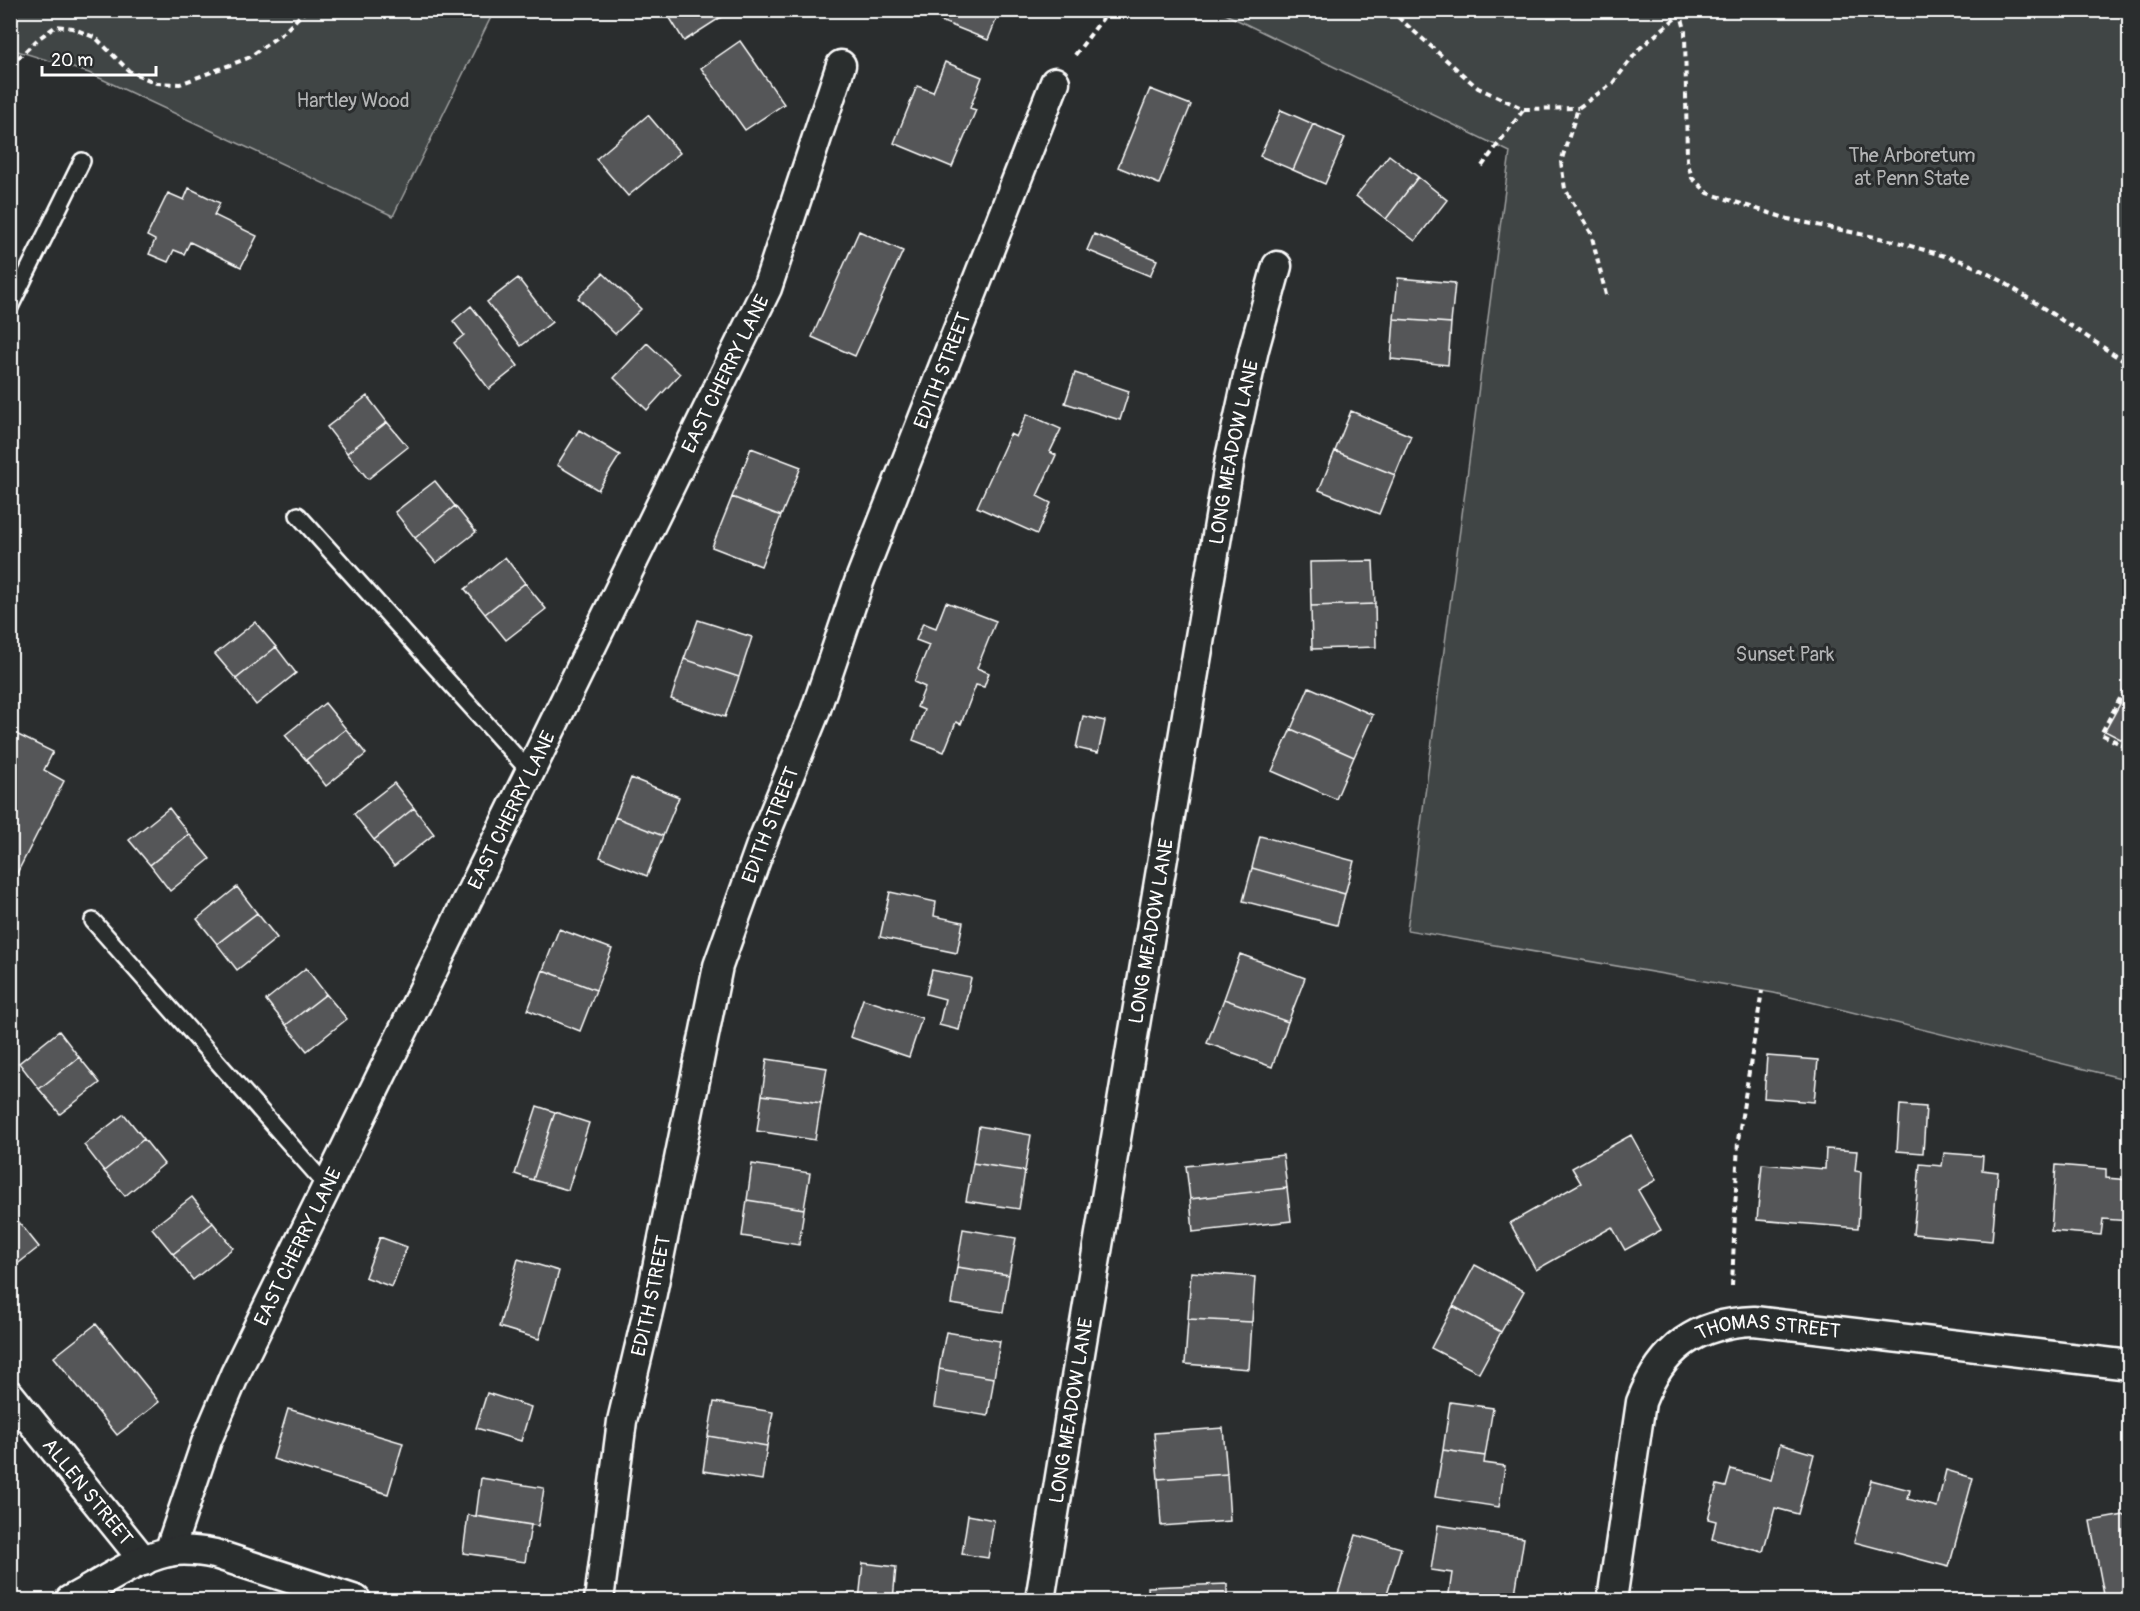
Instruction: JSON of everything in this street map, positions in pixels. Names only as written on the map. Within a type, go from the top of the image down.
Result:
[{"type":"street","name":"EAST CHERRY LANE","points":[[156,1556],[235,1374],[767,288],[841,65]]},
{"type":"street","name":"EDITH STREET","points":[[599,1600],[622,1421],[650,1303],[718,966],[760,845],[815,712],[859,582],[1054,82]]},
{"type":"street","name":"LONG MEADOW LANE","points":[[1040,1600],[1230,458],[1254,349],[1277,266]]},
{"type":"street","name":"THOMAS STREET","points":[[1612,1600],[1641,1402],[1649,1382],[1675,1346],[1693,1334],[1733,1322],[1754,1321],[2130,1365]]},
{"type":"street","name":"ALLEN STREET","points":[[10,1395],[156,1556]]},
{"type":"street","points":[[70,1600],[156,1556],[197,1551],[215,1554],[357,1600]]},
{"type":"lane","points":[[10,308],[82,161]]},
{"type":"lane","points":[[298,516],[530,772]]},
{"type":"lane","points":[[93,921],[327,1186]]},
{"type":"path","points":[[10,66],[38,39],[56,26],[72,28],[96,38],[129,72],[156,83],[180,84],[248,58],[284,32],[306,10]]},
{"type":"path","points":[[1054,82],[1109,10]]},
{"type":"path","points":[[1390,10],[1478,88],[1524,109],[1578,108],[1613,83],[1639,49],[1682,11]]},
{"type":"path","points":[[1682,11],[1685,30],[1687,160],[1692,178],[1708,193],[1788,219],[1894,241],[1965,262],[2002,281],[2130,365]]},
{"type":"path","points":[[1578,108],[1561,162],[1565,189],[1591,233],[1606,295]]},
{"type":"path","points":[[1482,166],[1524,109]]},
{"type":"path","points":[[2130,680],[2101,734],[2130,749]]},
{"type":"path","points":[[1732,1286],[1738,1140],[1762,991]]},
{"type":"green space","name":"Hartley Wood","points":[[10,11],[494,11],[393,216],[89,73],[11,49]]},
{"type":"green space","name":"Sunset Park","points":[[1219,11],[2129,11],[2129,1080],[1774,993],[1407,930],[1510,152]]},
{"type":"building","points":[[665,10],[720,10],[723,16],[684,41]]},
{"type":"building","points":[[946,10],[1000,10],[988,40],[941,21]]},
{"type":"building","points":[[740,41],[784,104],[745,130],[701,68]]},
{"type":"building","points":[[945,62],[982,77],[970,108],[976,110],[952,167],[894,143],[917,86],[933,92]]},
{"type":"building","points":[[1150,89],[1191,105],[1159,184],[1118,167]]},
{"type":"building","points":[[1281,110],[1313,124],[1293,170],[1260,156]]},
{"type":"building","points":[[648,115],[680,153],[628,196],[596,159]]},
{"type":"building","points":[[1313,124],[1345,138],[1325,184],[1293,170]]},
{"type":"building","points":[[1389,155],[1418,177],[1386,219],[1356,196]]},
{"type":"building","points":[[1418,177],[1447,200],[1415,241],[1386,219]]},
{"type":"building","points":[[189,188],[220,203],[214,215],[257,236],[241,267],[190,242],[184,254],[174,250],[168,262],[149,254],[155,240],[147,236],[168,193],[184,200]]},
{"type":"building","points":[[859,231],[903,251],[855,356],[812,337]]},
{"type":"building","points":[[1094,234],[1157,260],[1150,276],[1087,250]]},
{"type":"building","points":[[603,273],[641,309],[615,334],[578,298]]},
{"type":"building","points":[[518,278],[552,322],[521,346],[487,302]]},
{"type":"building","points":[[1398,278],[1455,283],[1451,323],[1394,319]]},
{"type":"building","points":[[471,306],[518,366],[489,389],[454,343],[464,335],[453,321]]},
{"type":"building","points":[[1394,319],[1451,323],[1448,365],[1391,359]]},
{"type":"building","points":[[647,343],[680,374],[647,410],[614,378]]},
{"type":"building","points":[[1075,373],[1129,391],[1120,420],[1065,403]]},
{"type":"building","points":[[367,396],[387,422],[347,453],[327,427]]},
{"type":"building","points":[[1351,411],[1411,436],[1395,475],[1335,451]]},
{"type":"building","points":[[1027,414],[1061,429],[1050,452],[1056,455],[1037,496],[1051,503],[1037,534],[977,507],[1010,434],[1016,437]]},
{"type":"building","points":[[387,422],[408,447],[368,479],[347,453]]},
{"type":"building","points":[[579,430],[620,455],[598,490],[557,465]]},
{"type":"building","points":[[751,448],[801,467],[781,516],[732,497]]},
{"type":"building","points":[[1335,451],[1395,475],[1379,514],[1319,490]]},
{"type":"building","points":[[435,481],[455,506],[415,538],[395,512]]},
{"type":"building","points":[[732,497],[781,516],[761,566],[712,547]]},
{"type":"building","points":[[455,506],[476,532],[436,563],[415,538]]},
{"type":"building","points":[[505,557],[525,583],[485,614],[465,589]]},
{"type":"building","points":[[1373,561],[1375,604],[1311,606],[1310,562]]},
{"type":"building","points":[[525,583],[546,609],[506,640],[485,614]]},
{"type":"building","points":[[946,602],[996,621],[977,668],[989,673],[984,687],[976,685],[961,724],[956,722],[944,752],[913,740],[924,710],[917,707],[925,687],[914,682],[929,645],[916,640],[923,623],[936,628]]},
{"type":"building","points":[[1375,604],[1376,647],[1312,649],[1311,606]]},
{"type":"building","points":[[698,620],[752,637],[739,677],[684,659]]},
{"type":"building","points":[[255,622],[276,647],[236,679],[215,654]]},
{"type":"building","points":[[276,647],[296,673],[256,705],[236,679]]},
{"type":"building","points":[[684,659],[739,677],[725,717],[671,699]]},
{"type":"building","points":[[2130,686],[2130,744],[2105,731]]},
{"type":"building","points":[[1309,687],[1373,715],[1354,757],[1291,729]]},
{"type":"building","points":[[325,703],[346,729],[306,760],[285,735]]},
{"type":"building","points":[[1083,716],[1105,721],[1098,753],[1076,748]]},
{"type":"building","points":[[346,729],[366,754],[326,786],[306,760]]},
{"type":"building","points":[[1291,729],[1354,757],[1336,799],[1272,771]]},
{"type":"building","points":[[10,731],[53,752],[44,770],[64,781],[10,887]]},
{"type":"building","points":[[631,778],[679,797],[663,836],[615,817]]},
{"type":"building","points":[[394,783],[414,808],[374,840],[354,814]]},
{"type":"building","points":[[169,808],[189,834],[150,865],[129,840]]},
{"type":"building","points":[[414,808],[434,834],[394,866],[374,840]]},
{"type":"building","points":[[615,817],[663,836],[647,876],[600,857]]},
{"type":"building","points":[[189,834],[210,859],[170,891],[150,865]]},
{"type":"building","points":[[1260,836],[1354,861],[1345,894],[1252,868]]},
{"type":"building","points":[[1252,868],[1345,894],[1337,925],[1243,901]]},
{"type":"building","points":[[237,887],[257,913],[217,944],[197,919]]},
{"type":"building","points":[[890,892],[936,902],[934,916],[963,922],[957,953],[880,937]]},
{"type":"building","points":[[257,913],[277,938],[237,970],[217,944]]},
{"type":"building","points":[[559,929],[612,949],[596,990],[543,970]]},
{"type":"building","points":[[1240,954],[1305,978],[1288,1022],[1224,999]]},
{"type":"building","points":[[306,968],[326,994],[286,1025],[266,1000]]},
{"type":"building","points":[[543,970],[596,990],[580,1031],[528,1010]]},
{"type":"building","points":[[932,970],[971,978],[959,1030],[939,1025],[945,999],[926,994]]},
{"type":"building","points":[[326,994],[347,1019],[307,1051],[286,1025]]},
{"type":"building","points":[[863,999],[922,1018],[909,1057],[850,1037]]},
{"type":"building","points":[[1224,999],[1288,1022],[1272,1067],[1207,1043]]},
{"type":"building","points":[[59,1031],[79,1057],[39,1089],[19,1063]]},
{"type":"building","points":[[1767,1056],[1818,1060],[1814,1102],[1764,1098]]},
{"type":"building","points":[[79,1057],[100,1083],[60,1114],[39,1089]]},
{"type":"building","points":[[767,1059],[827,1068],[821,1103],[762,1095]]},
{"type":"building","points":[[762,1095],[821,1103],[815,1140],[757,1131]]},
{"type":"building","points":[[1900,1105],[1926,1107],[1923,1153],[1897,1151]]},
{"type":"building","points":[[537,1106],[555,1112],[533,1180],[515,1174]]},
{"type":"building","points":[[555,1112],[589,1123],[568,1190],[533,1180]]},
{"type":"building","points":[[124,1114],[144,1139],[104,1171],[84,1145]]},
{"type":"building","points":[[979,1126],[1031,1135],[1025,1171],[973,1163]]},
{"type":"building","points":[[1631,1135],[1656,1180],[1638,1190],[1661,1230],[1625,1250],[1612,1227],[1536,1270],[1510,1223],[1581,1183],[1572,1168]]},
{"type":"building","points":[[144,1139],[164,1164],[125,1196],[104,1171]]},
{"type":"building","points":[[1826,1149],[1857,1151],[1855,1171],[1861,1172],[1858,1228],[1757,1220],[1762,1164],[1825,1169]]},
{"type":"building","points":[[1944,1153],[1983,1156],[1982,1170],[1998,1172],[1992,1241],[1913,1234],[1920,1164],[1942,1166]]},
{"type":"building","points":[[1283,1155],[1287,1188],[1190,1199],[1186,1166]]},
{"type":"building","points":[[973,1163],[1025,1171],[1019,1209],[966,1201]]},
{"type":"building","points":[[752,1164],[810,1173],[804,1209],[747,1200]]},
{"type":"building","points":[[2056,1165],[2106,1169],[2106,1178],[2130,1180],[2130,1221],[2103,1219],[2101,1235],[2051,1231]]},
{"type":"building","points":[[1287,1188],[1291,1221],[1193,1232],[1190,1199]]},
{"type":"building","points":[[192,1197],[213,1223],[173,1254],[152,1228]]},
{"type":"building","points":[[747,1200],[804,1209],[799,1245],[742,1236]]},
{"type":"building","points":[[10,1211],[39,1247],[10,1270]]},
{"type":"building","points":[[213,1223],[233,1248],[193,1280],[173,1254]]},
{"type":"building","points":[[963,1229],[1016,1238],[1009,1275],[957,1267]]},
{"type":"building","points":[[380,1237],[407,1247],[392,1287],[365,1277]]},
{"type":"building","points":[[518,1259],[559,1271],[539,1339],[499,1327]]},
{"type":"building","points":[[1475,1265],[1524,1291],[1501,1332],[1453,1306]]},
{"type":"building","points":[[957,1267],[1009,1275],[1003,1312],[951,1304]]},
{"type":"building","points":[[1191,1272],[1255,1277],[1252,1322],[1188,1319]]},
{"type":"building","points":[[1453,1306],[1501,1332],[1479,1373],[1431,1348]]},
{"type":"building","points":[[1188,1319],[1252,1322],[1249,1369],[1185,1364]]},
{"type":"building","points":[[96,1324],[159,1402],[117,1435],[54,1357]]},
{"type":"building","points":[[946,1332],[1000,1341],[994,1378],[939,1369]]},
{"type":"building","points":[[939,1369],[994,1378],[988,1416],[934,1407]]},
{"type":"building","points":[[487,1393],[531,1407],[521,1441],[476,1428]]},
{"type":"building","points":[[714,1402],[773,1412],[767,1446],[708,1436]]},
{"type":"building","points":[[1450,1402],[1493,1408],[1485,1456],[1443,1450]]},
{"type":"building","points":[[288,1409],[403,1443],[388,1494],[273,1459]]},
{"type":"building","points":[[1223,1428],[1227,1474],[1158,1479],[1154,1433]]},
{"type":"building","points":[[708,1436],[767,1446],[762,1480],[703,1471]]},
{"type":"building","points":[[1780,1444],[1814,1454],[1798,1514],[1775,1508],[1763,1552],[1712,1539],[1716,1521],[1708,1519],[1717,1485],[1726,1487],[1731,1469],[1771,1480]]},
{"type":"building","points":[[1443,1450],[1485,1456],[1484,1463],[1505,1466],[1499,1507],[1435,1497]]},
{"type":"building","points":[[1946,1470],[1973,1478],[1949,1567],[1854,1542],[1871,1480],[1910,1490],[1908,1499],[1937,1507]]},
{"type":"building","points":[[1227,1474],[1230,1521],[1161,1526],[1158,1479]]},
{"type":"building","points":[[481,1478],[544,1488],[538,1526],[476,1516]]},
{"type":"building","points":[[2130,1514],[2130,1600],[2105,1600],[2090,1521]]},
{"type":"building","points":[[468,1515],[531,1525],[525,1562],[463,1553]]},
{"type":"building","points":[[968,1515],[994,1520],[988,1558],[962,1554]]},
{"type":"building","points":[[1438,1525],[1524,1538],[1514,1600],[1448,1600],[1452,1573],[1431,1570]]},
{"type":"building","points":[[1356,1535],[1401,1548],[1385,1600],[1349,1600],[1337,1597]]},
{"type":"building","points":[[863,1563],[896,1567],[893,1600],[859,1600]]},
{"type":"building","points":[[1227,1584],[1227,1600],[1149,1600],[1148,1587]]},
{"type":"park label","name":"The Arboretum at Penn State","points":[[1912,166]]}]
